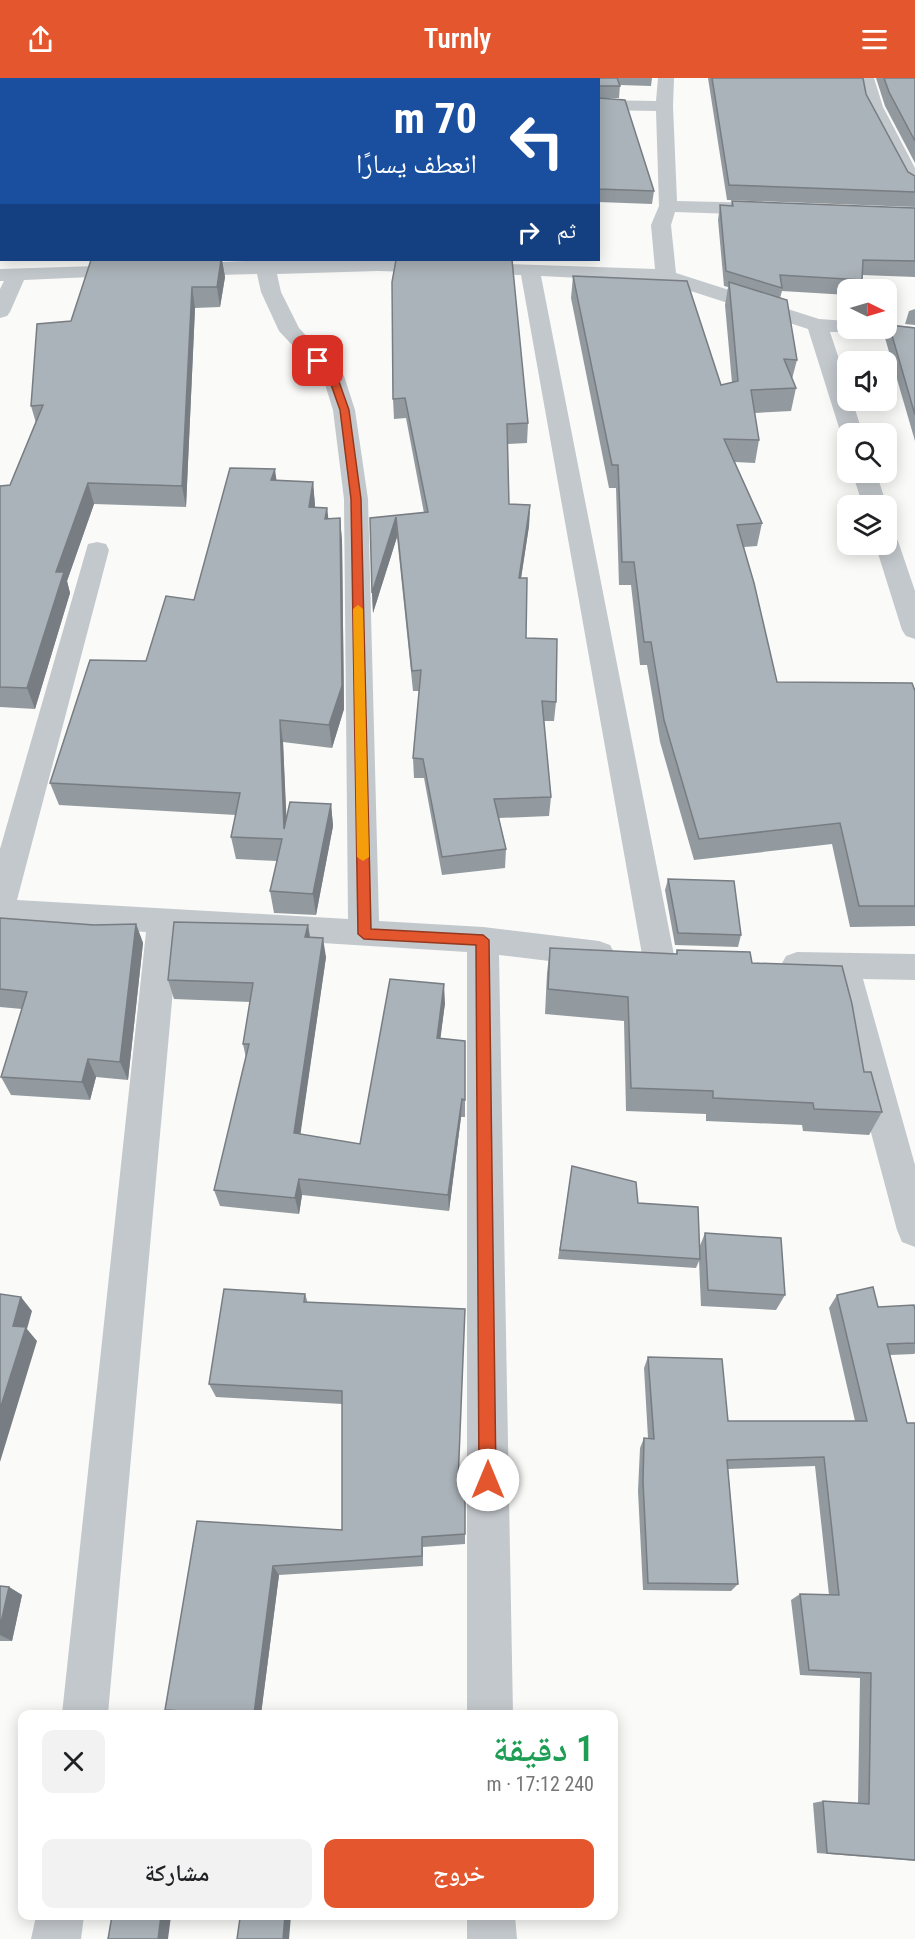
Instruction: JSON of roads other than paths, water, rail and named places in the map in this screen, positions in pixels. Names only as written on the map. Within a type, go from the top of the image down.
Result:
[{"type":"street","points":[[666,78],[664,106],[668,206],[661,225],[666,276]]},
{"type":"street","points":[[866,78],[874,107],[915,186]]},
{"type":"street","points":[[600,105],[664,106]]},
{"type":"street","points":[[668,206],[786,210]]},
{"type":"street","points":[[0,312],[8,276],[154,271],[220,264],[378,265],[530,269],[666,276],[817,325],[837,326]]},
{"type":"street","points":[[265,266],[271,292],[290,331],[333,376],[344,410],[356,499],[364,934]]},
{"type":"street","points":[[530,269],[659,960]]},
{"type":"street","points":[[817,325],[848,423]]},
{"type":"street","points":[[897,331],[915,333]]},
{"type":"street","points":[[0,904],[97,550]]},
{"type":"street","points":[[891,555],[915,630]]},
{"type":"street","points":[[0,911],[483,940],[693,962]]},
{"type":"street","points":[[85,1710],[163,921]]},
{"type":"street","points":[[483,940],[490,1710]]},
{"type":"street","points":[[762,964],[915,967]]},
{"type":"street","points":[[843,967],[915,1230]]},
{"type":"street","points":[[56,1939],[59,1920]]},
{"type":"street","points":[[491,1920],[492,1939]]}]
